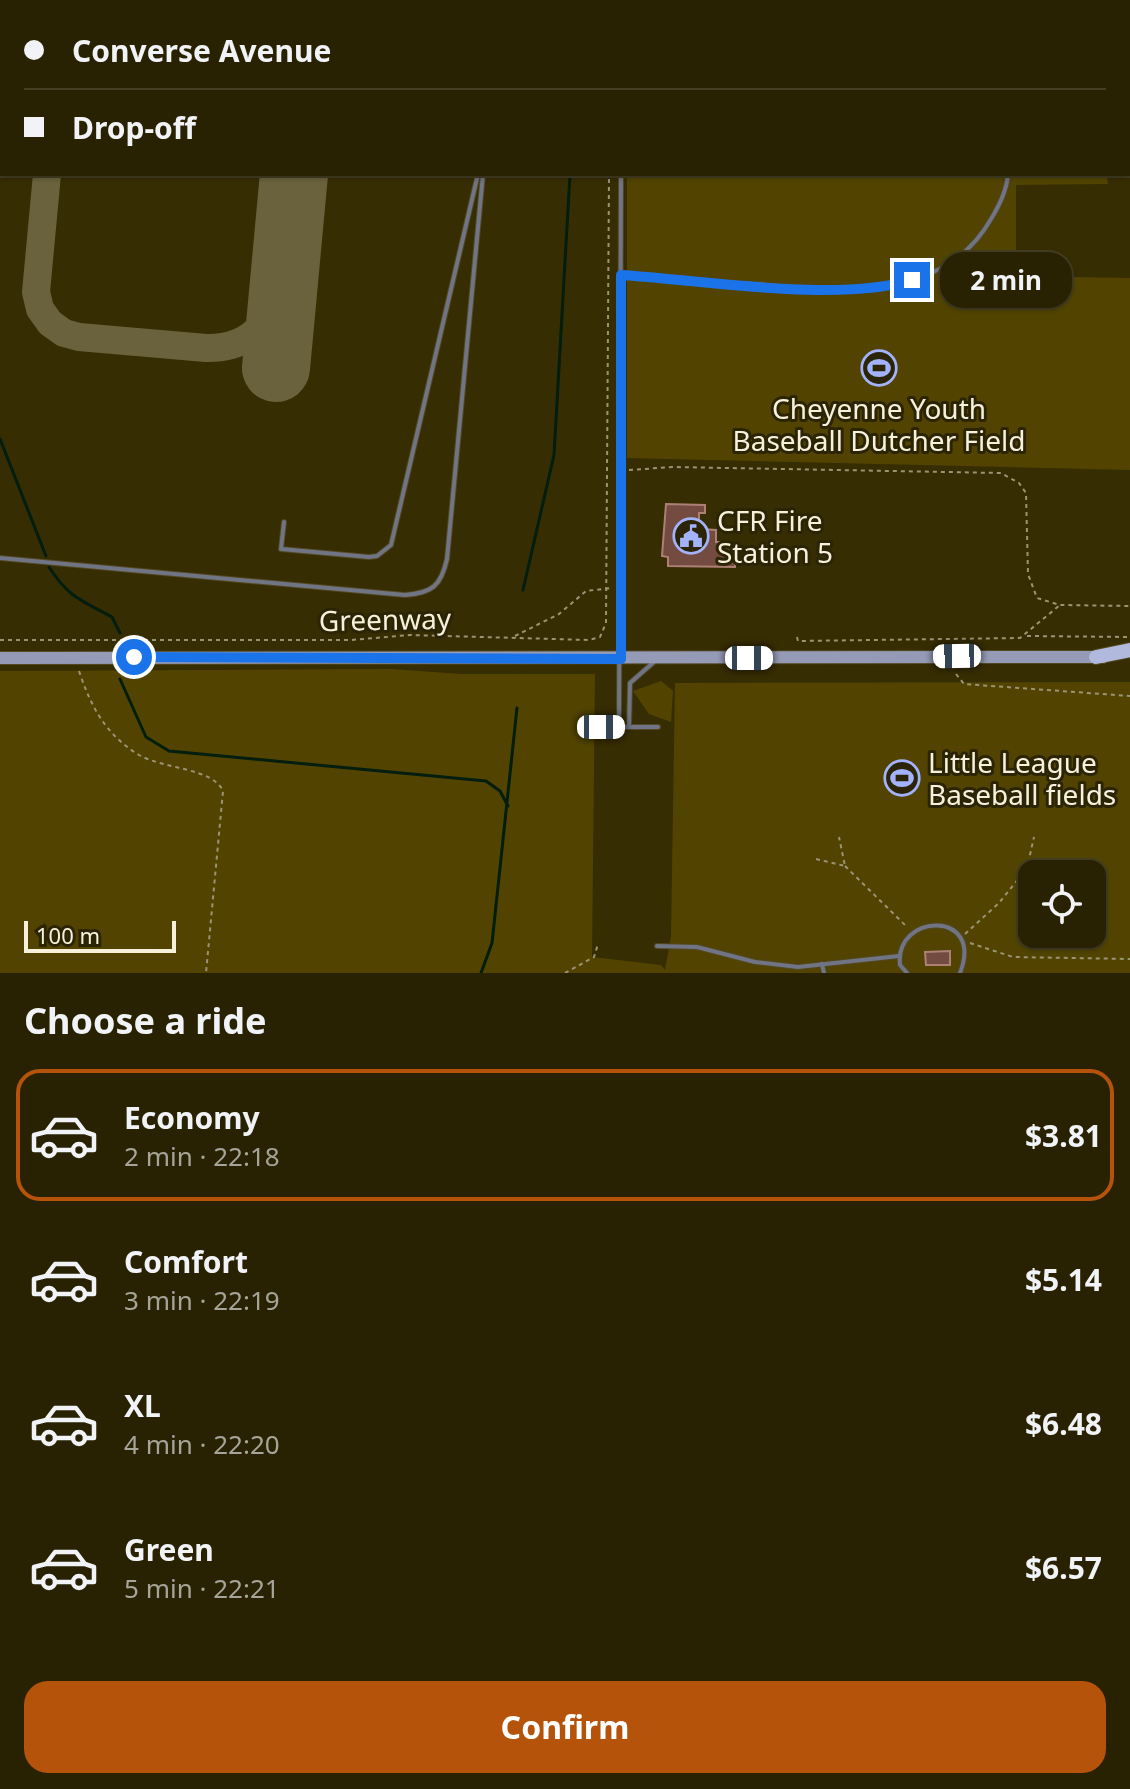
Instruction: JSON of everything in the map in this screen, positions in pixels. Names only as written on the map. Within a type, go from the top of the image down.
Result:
[{"type":"main road","points":[[1096,657],[1130,650]]},
{"type":"main road","points":[[0,658],[1130,657]]},
{"type":"lane","points":[[284,522],[281,549],[369,557],[377,556],[391,545],[481,176]]},
{"type":"lane","points":[[0,558],[405,595],[423,594],[437,587],[447,559],[481,176]]},
{"type":"lane","points":[[619,727],[621,176]]},
{"type":"lane","points":[[621,275],[823,289],[893,286],[934,274],[961,257],[981,238],[995,213],[1007,176]]},
{"type":"lane","points":[[629,727],[632,679],[659,659]]},
{"type":"lane","points":[[601,727],[658,727]]},
{"type":"lane","points":[[899,956],[913,934],[933,925],[954,930],[962,940],[965,958],[960,973]]},
{"type":"lane","points":[[657,946],[707,949],[776,966],[899,956]]},
{"type":"lane","points":[[899,956],[907,973]]},
{"type":"lane","points":[[822,964],[824,973]]},
{"type":"path","name":"Greenway","points":[[0,640],[597,639],[605,629],[609,176]]},
{"type":"path","points":[[608,470],[673,467],[1001,473],[1014,479],[1026,493],[1028,574],[1032,589],[1041,601],[1060,605],[1130,606]]},
{"type":"path","points":[[513,637],[559,614],[586,591],[620,588]]},
{"type":"path","points":[[1025,636],[1060,605]]},
{"type":"path","points":[[797,637],[798,641],[1130,637]]},
{"type":"path","points":[[79,671],[98,718],[126,746],[161,765],[211,776],[223,791],[206,973]]},
{"type":"path","points":[[956,674],[964,684],[1130,696]]},
{"type":"path","points":[[839,837],[845,866]]},
{"type":"path","points":[[1029,860],[1034,837]]},
{"type":"path","points":[[816,859],[845,866],[913,934]]},
{"type":"path","points":[[1018,879],[962,940],[1013,957],[1130,959]]},
{"type":"path","points":[[565,973],[594,957],[598,944]]},
{"type":"shaded area","name":"Cheyenne Youth Baseball Dutcher Field","points":[[627,176],[1107,176],[1108,184],[1016,185],[1016,276],[1130,278],[1130,470],[627,458]]},
{"type":"shaded area","points":[[391,669],[461,674],[595,674],[592,957],[661,965],[665,970],[671,937],[675,683],[1130,682],[1130,973],[0,973],[0,671]]},
{"type":"shaded area","points":[[661,681],[673,691],[671,722],[649,714],[633,691]]},
{"type":"building","name":"CFR Fire Station 5","points":[[666,504],[705,505],[705,513],[699,513],[699,529],[716,530],[716,542],[720,542],[720,546],[736,547],[735,567],[668,566],[668,557],[662,556]]},
{"type":"building","points":[[950,951],[950,965],[926,965],[925,952]]},
{"type":"waterway","points":[[523,590],[554,455],[570,176]]},
{"type":"waterway","points":[[0,439],[46,556]]},
{"type":"waterway","points":[[49,567],[70,592],[112,617],[120,633]]},
{"type":"waterway","points":[[120,679],[146,737],[169,751],[486,781],[500,791],[508,806]]},
{"type":"waterway","points":[[481,973],[492,943],[517,708]]},
{"type":"taxiway","points":[[47,176],[36,292],[40,309],[50,323],[64,333],[79,337],[206,348],[238,343],[250,336],[269,316],[284,272]]},
{"type":"runway","points":[[276,368],[294,176]]},
{"type":"place","name":"Cheyenne Youth Baseball Dutcher Field","points":[[879,368]]},
{"type":"place","name":"CFR Fire Station 5","points":[[691,536]]},
{"type":"place","name":"Little League Baseball fields","points":[[902,778]]},
{"type":"route","points":[[134,657],[621,659],[621,275],[862,290],[912,280]]}]
